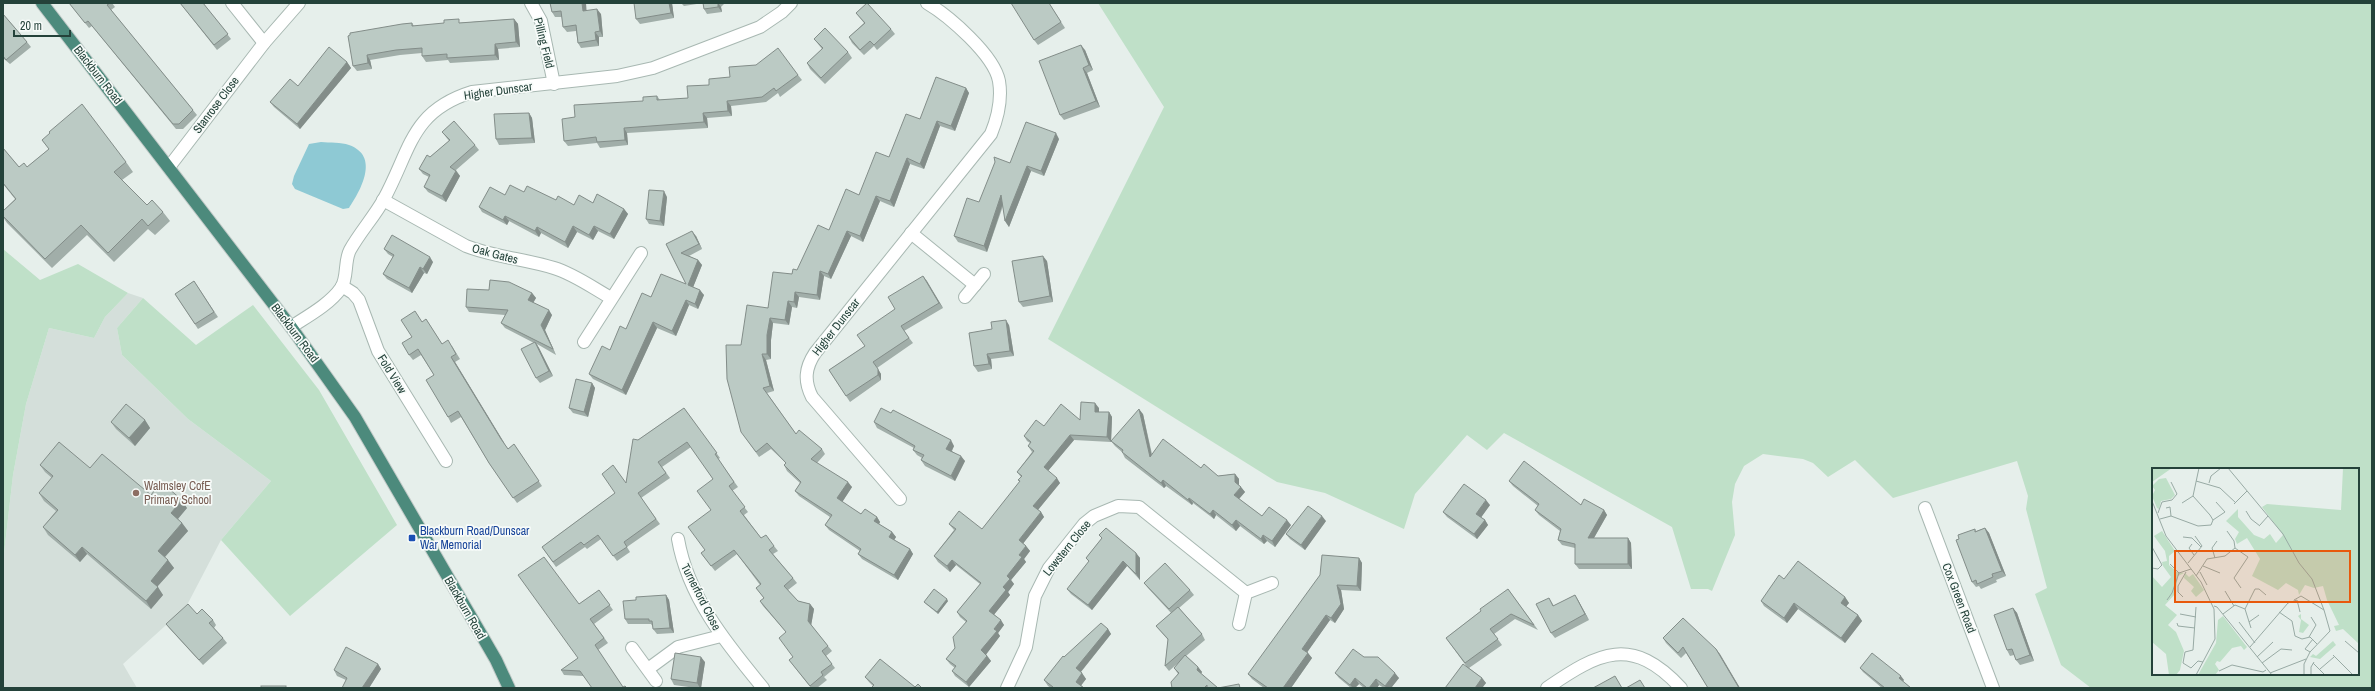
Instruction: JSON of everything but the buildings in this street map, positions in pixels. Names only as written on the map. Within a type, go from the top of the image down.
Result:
[{"type":"highway","name":"Blackburn Road","points":[[42,3],[292,327],[355,417],[496,660],[509,688]]},
{"type":"street","points":[[232,3],[264,43]]},
{"type":"street","name":"Stanrose Close","points":[[169,167],[264,43],[299,3]]},
{"type":"street","name":"Pilling Field","points":[[531,3],[541,21],[554,84]]},
{"type":"street","name":"Higher Dunscar","points":[[292,327],[334,297],[342,286],[350,250],[383,200],[410,141],[422,123],[436,108],[452,98],[472,92],[617,76],[659,66],[760,27],[782,12],[790,3]]},
{"type":"street","name":"Higher Dunscar","points":[[900,499],[812,397],[807,387],[806,374],[808,362],[814,353],[991,134],[998,118],[1000,98],[999,79],[988,59],[932,4]]},
{"type":"street","name":"Oak Gates","points":[[383,200],[466,246],[481,252],[554,268],[571,275],[611,298]]},
{"type":"street","points":[[911,233],[975,285]]},
{"type":"street","points":[[584,342],[641,253]]},
{"type":"street","points":[[965,297],[984,274]]},
{"type":"street","name":"Fold View","points":[[342,286],[353,293],[358,300],[378,351],[446,461]]},
{"type":"street","name":"Lowstern Close","points":[[1007,688],[1026,648],[1035,596],[1041,581],[1084,524],[1106,509],[1130,505],[1139,507],[1246,593]]},
{"type":"street","name":"Cox Green Road","points":[[1926,508],[1994,688]]},
{"type":"street","name":"Turnerford Close","points":[[678,539],[681,559],[699,599],[721,636],[763,688]]},
{"type":"street","points":[[1239,624],[1246,593],[1272,583]]},
{"type":"street","points":[[648,669],[678,647],[721,636]]},
{"type":"street","points":[[632,648],[656,681]]},
{"type":"street","points":[[1547,688],[1582,664],[1601,657],[1624,654],[1655,664],[1681,688]]},
{"type":"shaded area","name":"Walmsley CofE Primary School","points":[[128,293],[143,298],[117,328],[122,355],[188,419],[271,481],[221,540],[186,607],[123,664],[137,688],[3,688],[3,562],[13,475],[26,404],[49,328],[94,338],[105,317]]},
{"type":"green space","points":[[1098,3],[2372,3],[2372,688],[2091,688],[2061,665],[2035,594],[2047,588],[2026,509],[2028,496],[2017,461],[1893,498],[1855,460],[1828,477],[1813,463],[1803,459],[1763,454],[1744,466],[1735,484],[1732,502],[1735,535],[1712,591],[1708,589],[1691,589],[1672,527],[1504,433],[1487,450],[1467,435],[1415,494],[1404,529],[1325,493],[1277,482],[1048,339],[1164,107]]},
{"type":"green space","points":[[3,249],[40,280],[78,264],[128,293],[105,317],[94,338],[49,328],[26,404],[13,475],[3,562]]},
{"type":"green space","points":[[143,298],[196,345],[253,305],[319,390],[397,525],[290,616],[221,540],[271,481],[188,419],[122,355],[117,328]]},
{"type":"water","points":[[321,142],[349,145],[358,150],[364,157],[366,165],[365,174],[358,192],[349,208],[343,209],[295,189],[292,184],[294,176],[309,144]]},
{"type":"place","name":"Walmsley CofE Primary School","points":[[136,493]]},
{"type":"place","name":"Blackburn Road/Dunscar War Memorial","points":[[412,538]]}]
